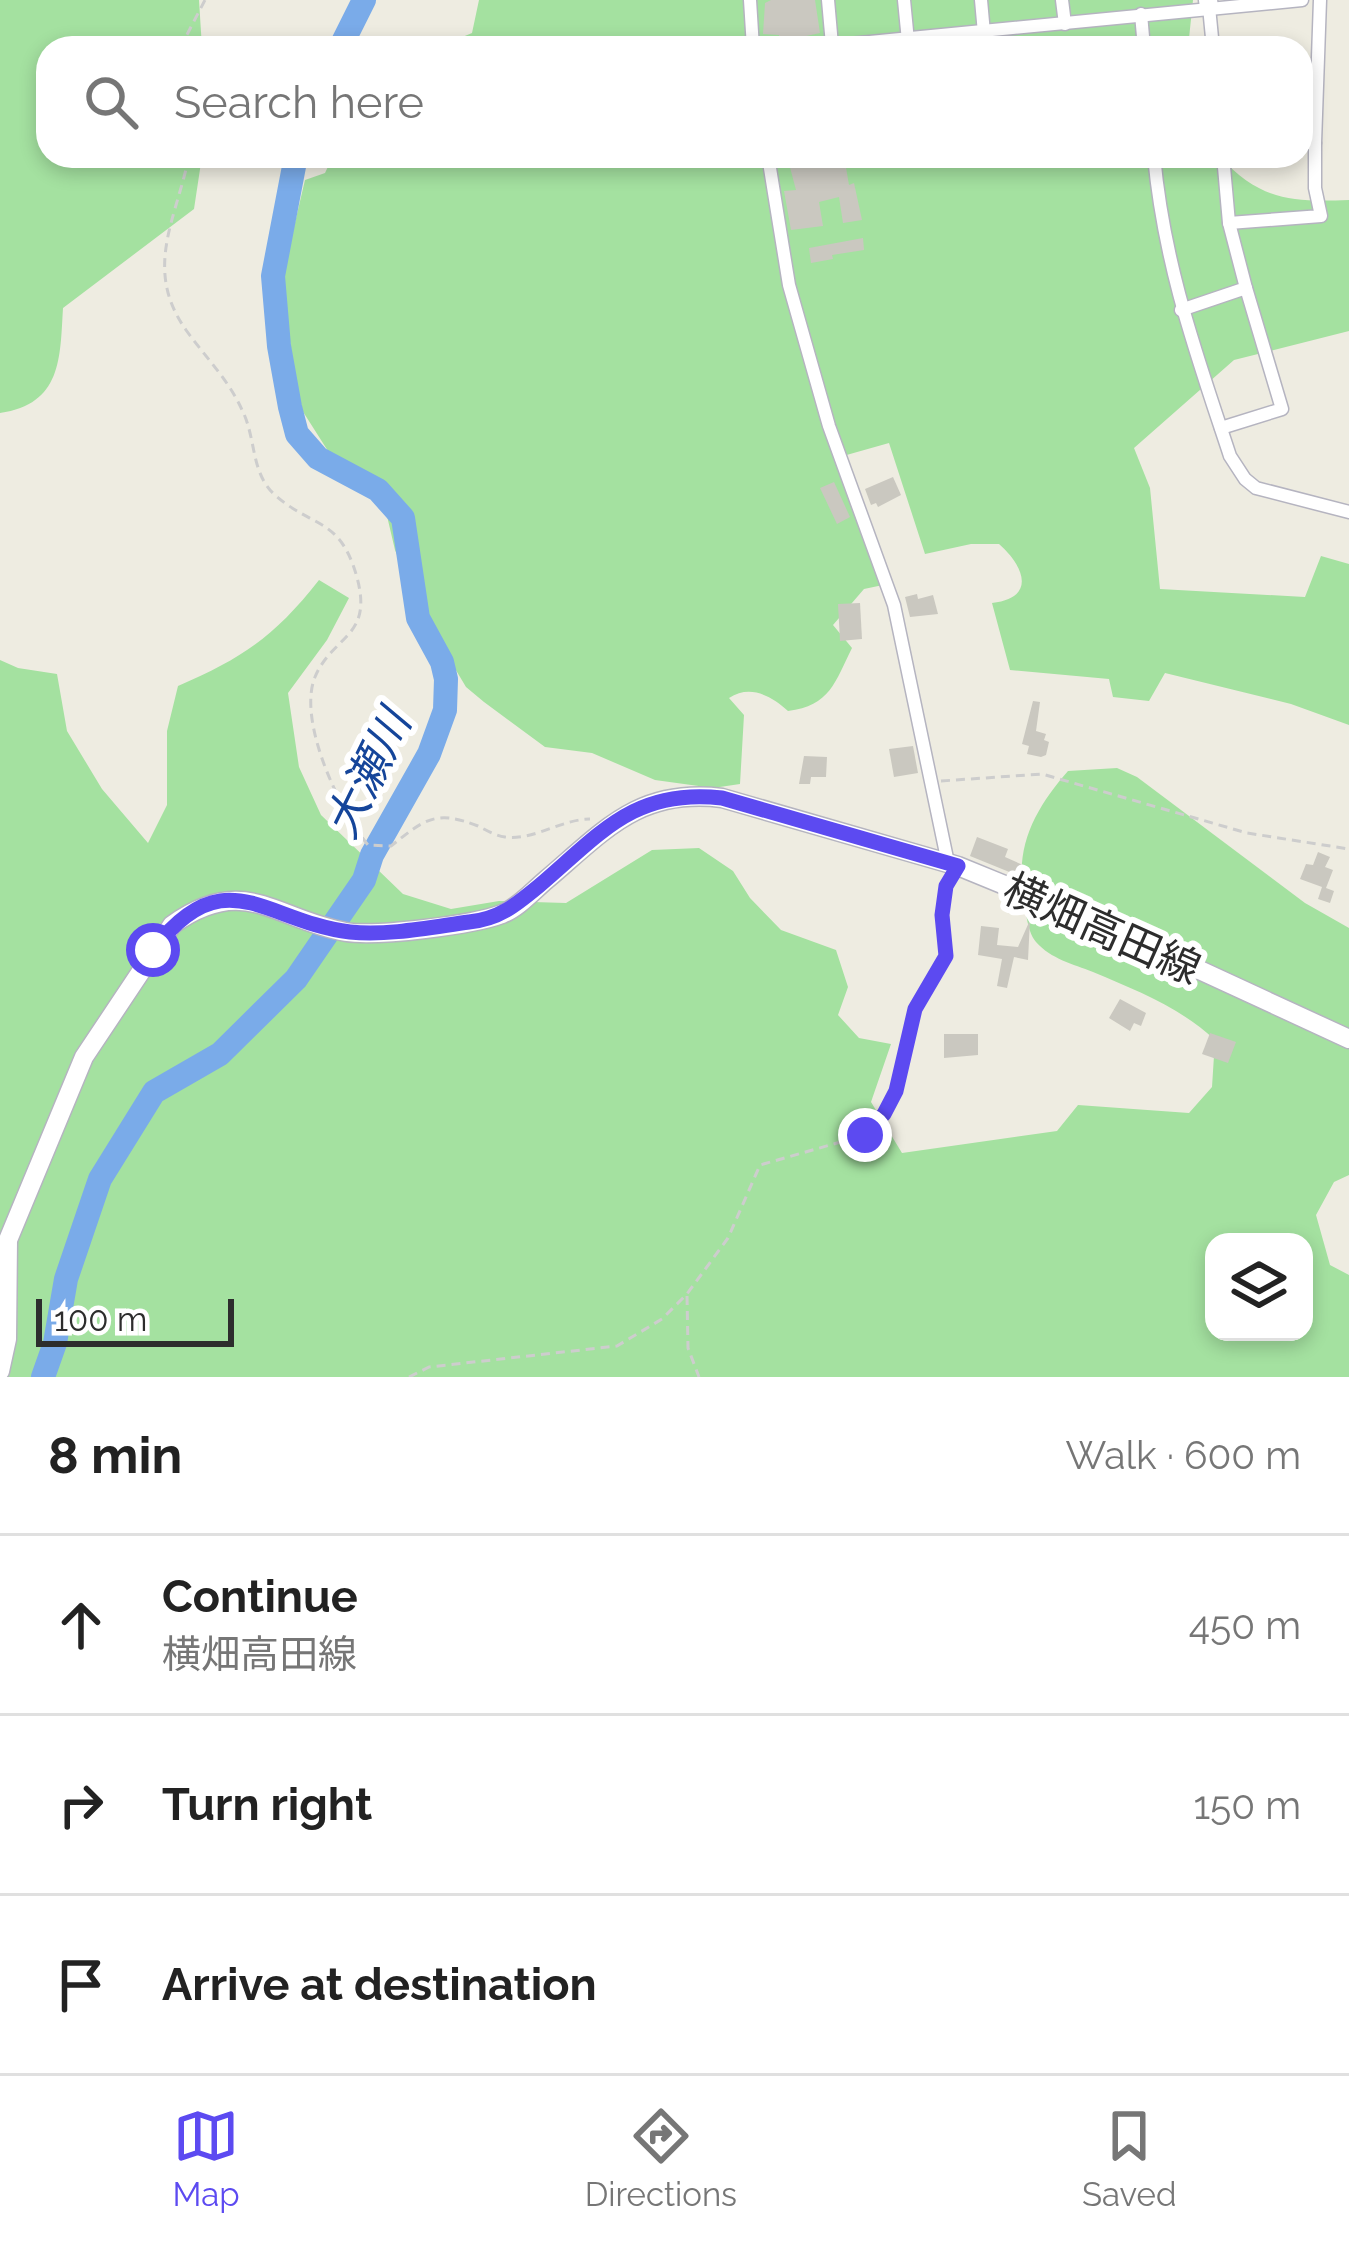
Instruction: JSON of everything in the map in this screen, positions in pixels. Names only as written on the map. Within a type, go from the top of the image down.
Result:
[{"type":"main road","name":"横畑高田線","points":[[0,1370],[7,1339],[8,1240],[83,1058],[172,925],[219,900],[266,906],[347,932],[476,922],[507,913],[633,811],[687,794],[722,798],[953,865],[1102,925],[1349,1040]]},
{"type":"street","points":[[750,0],[752,36]]},
{"type":"street","points":[[828,0],[831,36]]},
{"type":"street","points":[[904,0],[908,36]]},
{"type":"street","points":[[981,0],[984,33]]},
{"type":"street","points":[[1062,0],[1065,25]]},
{"type":"street","points":[[951,36],[1209,4],[1302,0]]},
{"type":"street","points":[[1313,110],[1320,0]]},
{"type":"street","points":[[1209,4],[1212,36]]},
{"type":"street","points":[[1141,14],[1143,36]]},
{"type":"street","points":[[1313,70],[1319,70]]},
{"type":"street","points":[[770,168],[789,285],[830,426],[894,605],[930,782],[953,865]]},
{"type":"street","points":[[1155,168],[1160,221],[1181,310],[1230,456],[1244,479],[1256,488],[1349,512]]},
{"type":"street","points":[[1221,428],[1282,409],[1228,223],[1224,168]]},
{"type":"street","points":[[1228,223],[1321,216],[1312,168]]},
{"type":"street","points":[[1181,310],[1246,288]]},
{"type":"path","points":[[186,36],[205,0]]},
{"type":"path","points":[[185,168],[163,260],[169,304],[234,392],[248,422],[259,474],[275,496],[342,538],[358,577],[362,612],[312,683],[311,715],[348,820],[368,844],[391,846],[422,821],[444,816],[505,837],[588,818],[608,827]]},
{"type":"path","points":[[930,782],[1042,774],[1247,833],[1349,849]]},
{"type":"path","points":[[409,1377],[429,1366],[617,1346],[662,1319],[687,1294],[728,1238],[760,1165],[865,1135],[896,1091],[915,1009],[946,956],[942,915],[953,865]]},
{"type":"path","points":[[687,1294],[688,1348],[699,1377]]},
{"type":"green space","points":[[0,0],[199,0],[201,36],[36,36],[36,168],[200,168],[194,209],[63,308],[54,376],[36,400],[0,413]]},
{"type":"green space","points":[[479,0],[1193,0],[1189,36],[465,36],[472,33]]},
{"type":"green space","points":[[327,168],[1231,168],[1278,196],[1349,200],[1349,331],[1234,360],[1134,448],[1150,488],[1160,589],[1305,597],[1321,556],[1349,564],[1349,725],[1291,704],[1165,673],[1149,701],[1113,697],[1109,679],[1010,670],[992,603],[1016,595],[1021,588],[1020,571],[999,544],[971,544],[925,554],[889,443],[843,456],[883,585],[864,589],[833,625],[852,648],[822,698],[788,711],[760,694],[745,692],[729,698],[744,715],[740,784],[713,788],[655,780],[592,753],[545,747],[466,687],[420,610],[395,550],[379,482],[328,451],[300,407],[281,282],[305,180]]},
{"type":"green space","points":[[319,580],[349,598],[327,640],[288,693],[299,767],[321,815],[403,894],[451,909],[499,901],[566,903],[652,850],[699,848],[733,871],[750,898],[781,930],[836,950],[848,987],[838,1015],[859,1038],[891,1044],[871,1102],[902,1153],[1057,1131],[1078,1105],[1189,1113],[1212,1087],[1215,1040],[1157,1001],[1055,957],[1033,937],[1028,924],[1023,855],[1048,797],[1068,771],[1117,768],[1137,777],[1305,903],[1349,928],[1349,1175],[1334,1182],[1316,1215],[1330,1265],[1349,1275],[1349,1377],[0,1377],[0,660],[57,674],[67,731],[102,789],[148,843],[167,805],[167,731],[178,686],[221,666],[272,631]]},
{"type":"building","points":[[815,0],[820,33],[763,34],[765,3]]},
{"type":"building","points":[[790,168],[846,168],[862,220],[843,223],[839,197],[819,202],[823,226],[791,230],[784,191],[796,190]]},
{"type":"building","points":[[863,238],[864,250],[811,263],[809,248]]},
{"type":"building","points":[[893,477],[901,495],[878,507],[871,505],[865,489]]},
{"type":"building","points":[[834,482],[850,517],[837,524],[820,488]]},
{"type":"building","points":[[917,594],[918,599],[933,595],[938,614],[910,617],[905,597]]},
{"type":"building","points":[[860,603],[862,639],[840,641],[838,604]]},
{"type":"building","points":[[1033,701],[1040,702],[1036,731],[1046,734],[1044,740],[1049,742],[1041,757],[1027,754],[1029,746],[1022,744]]},
{"type":"building","points":[[913,746],[918,773],[894,777],[889,749]]},
{"type":"building","points":[[804,756],[827,757],[826,777],[811,777],[810,784],[799,784]]},
{"type":"building","points":[[977,837],[1008,849],[1005,857],[1023,865],[1019,876],[970,856]]},
{"type":"building","points":[[1318,852],[1330,857],[1325,867],[1333,870],[1326,888],[1334,891],[1330,903],[1318,899],[1322,887],[1300,879]]},
{"type":"building","points":[[1030,920],[1028,960],[1014,957],[1007,988],[997,986],[1002,959],[978,955],[981,926],[999,928],[997,945],[1018,947]]},
{"type":"building","points":[[1120,999],[1146,1013],[1141,1026],[1134,1023],[1130,1031],[1109,1018]]},
{"type":"building","points":[[1210,1033],[1236,1042],[1228,1063],[1202,1054]]},
{"type":"building","points":[[944,1034],[978,1034],[978,1055],[944,1058]]},
{"type":"waterway","name":"大瀬川","points":[[346,36],[364,0]]},
{"type":"waterway","name":"大瀬川","points":[[43,1377],[55,1343],[66,1279],[100,1179],[154,1092],[220,1054],[296,979],[364,880],[372,855],[429,754],[445,710],[446,679],[418,618],[403,518],[378,490],[318,458],[297,434],[279,346],[273,276],[294,168]]},
{"type":"route","points":[[153,950],[172,925],[219,900],[242,900],[347,932],[476,922],[507,913],[633,811],[687,794],[722,798],[958,866],[946,886],[942,915],[946,956],[915,1009],[896,1091],[865,1135]]}]
